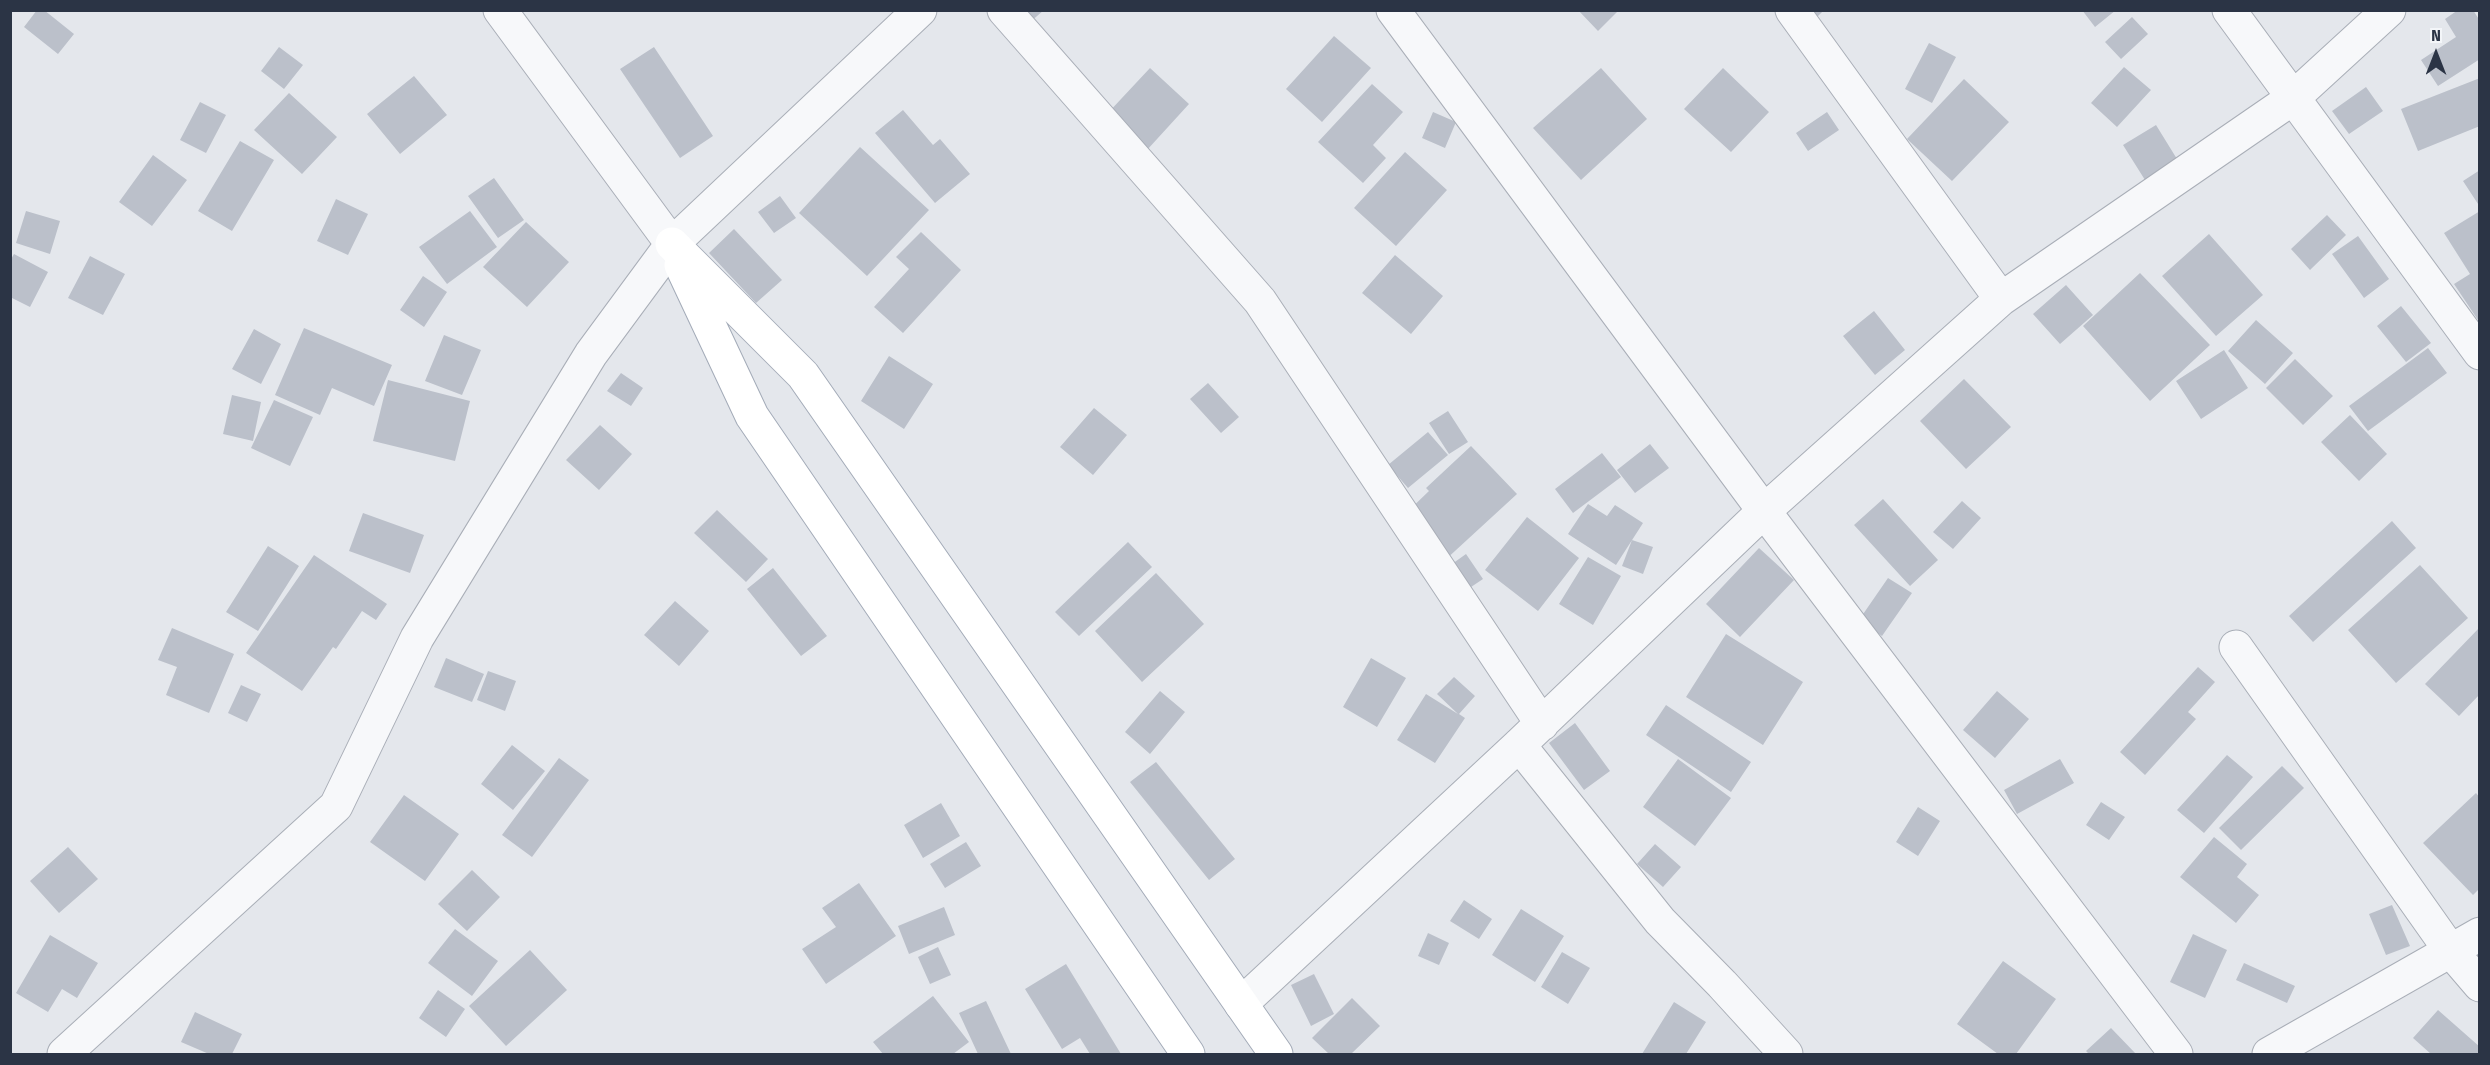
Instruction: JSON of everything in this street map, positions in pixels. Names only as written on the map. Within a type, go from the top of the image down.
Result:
[{"type":"main road","points":[[672,244],[803,375],[1276,1054]]},
{"type":"main road","points":[[672,244],[752,416],[1188,1054]]},
{"type":"street","points":[[500,10],[672,244]]},
{"type":"street","points":[[64,1054],[336,806],[417,638],[591,354],[672,244],[921,10]]},
{"type":"street","points":[[1004,10],[1260,301],[1531,734],[1660,921],[1786,1054]]},
{"type":"street","points":[[1393,10],[1764,511],[2176,1054]]},
{"type":"street","points":[[1792,10],[2001,299]]},
{"type":"street","points":[[2229,10],[2480,353]]},
{"type":"street","points":[[1241,1004],[1531,734],[1764,511],[2001,299],[2293,98],[2389,10]]},
{"type":"street","points":[[2236,647],[2450,951],[2480,985]]},
{"type":"street","points":[[2269,1054],[2480,934]]},
{"type":"building","points":[[37,10],[44,10],[74,34],[58,54],[24,27]]},
{"type":"building","points":[[1018,10],[1044,10],[1029,23]]},
{"type":"building","points":[[1578,10],[1619,10],[1598,31]]},
{"type":"building","points":[[1800,10],[1824,10],[1811,23]]},
{"type":"building","points":[[2082,10],[2116,10],[2095,27]]},
{"type":"building","points":[[2458,10],[2473,10],[2480,21],[2480,59],[2438,86],[2421,60],[2456,37],[2445,19]]},
{"type":"building","points":[[2132,17],[2148,34],[2121,59],[2105,42]]},
{"type":"building","points":[[1334,36],[1371,68],[1322,122],[1286,89]]},
{"type":"building","points":[[1929,43],[1956,57],[1932,103],[1905,89]]},
{"type":"building","points":[[279,47],[303,65],[284,89],[261,71]]},
{"type":"building","points":[[654,47],[713,136],[680,158],[620,69]]},
{"type":"building","points":[[2124,67],[2151,90],[2117,127],[2091,103]]},
{"type":"building","points":[[1150,68],[1189,104],[1147,150],[1107,114]]},
{"type":"building","points":[[1601,68],[1647,119],[1581,180],[1533,128]]},
{"type":"building","points":[[1723,68],[1769,112],[1731,152],[1684,109]]},
{"type":"building","points":[[414,76],[447,115],[400,154],[367,114]]},
{"type":"building","points":[[2480,78],[2480,126],[2418,151],[2401,109]]},
{"type":"building","points":[[1964,79],[2009,122],[1952,181],[1907,139]]},
{"type":"building","points":[[1372,84],[1403,112],[1373,145],[1386,158],[1363,183],[1318,142]]},
{"type":"building","points":[[2366,87],[2383,111],[2349,134],[2332,111]]},
{"type":"building","points":[[289,93],[337,137],[302,174],[254,130]]},
{"type":"building","points":[[200,102],[226,115],[206,153],[180,140]]},
{"type":"building","points":[[903,110],[933,145],[940,139],[970,174],[935,203],[875,133]]},
{"type":"building","points":[[1433,112],[1456,122],[1445,148],[1422,138]]},
{"type":"building","points":[[1827,112],[1839,130],[1808,151],[1796,133]]},
{"type":"building","points":[[2156,125],[2177,159],[2145,180],[2123,145]]},
{"type":"building","points":[[240,141],[274,160],[232,231],[198,211]]},
{"type":"building","points":[[860,147],[929,210],[867,276],[799,213]]},
{"type":"building","points":[[1405,152],[1447,190],[1396,246],[1354,208]]},
{"type":"building","points":[[153,155],[187,180],[152,226],[119,202]]},
{"type":"building","points":[[2480,170],[2480,207],[2463,181]]},
{"type":"building","points":[[494,178],[524,220],[498,238],[468,196]]},
{"type":"building","points":[[780,196],[796,218],[774,233],[758,212]]},
{"type":"building","points":[[336,199],[368,214],[348,255],[317,241]]},
{"type":"building","points":[[26,211],[60,221],[50,254],[16,243]]},
{"type":"building","points":[[470,211],[497,247],[447,284],[419,247]]},
{"type":"building","points":[[2480,211],[2480,323],[2454,284],[2470,274],[2444,233]]},
{"type":"building","points":[[2327,215],[2346,235],[2310,270],[2291,249]]},
{"type":"building","points":[[526,222],[569,262],[527,307],[483,267]]},
{"type":"building","points":[[734,229],[782,280],[756,303],[709,253]]},
{"type":"building","points":[[921,232],[961,270],[903,333],[874,307],[909,269],[896,257]]},
{"type":"building","points":[[2209,234],[2263,295],[2216,336],[2162,276]]},
{"type":"building","points":[[2358,236],[2389,279],[2364,298],[2332,254]]},
{"type":"building","points":[[14,254],[48,272],[30,307],[10,297],[10,261]]},
{"type":"building","points":[[1395,255],[1443,296],[1411,334],[1362,293]]},
{"type":"building","points":[[90,256],[125,274],[103,315],[68,298]]},
{"type":"building","points":[[2140,273],[2210,345],[2150,401],[2083,326]]},
{"type":"building","points":[[423,276],[447,292],[424,327],[400,310]]},
{"type":"building","points":[[2066,285],[2093,315],[2060,344],[2033,314]]},
{"type":"building","points":[[2401,306],[2431,343],[2406,362],[2377,326]]},
{"type":"building","points":[[1874,311],[1905,350],[1875,375],[1843,336]]},
{"type":"building","points":[[2256,320],[2293,353],[2265,384],[2228,351]]},
{"type":"building","points":[[304,328],[392,365],[374,406],[332,388],[320,415],[275,395]]},
{"type":"building","points":[[254,329],[281,344],[261,384],[232,369]]},
{"type":"building","points":[[444,335],[481,350],[462,395],[425,381]]},
{"type":"building","points":[[2428,348],[2447,373],[2368,431],[2349,406]]},
{"type":"building","points":[[2224,350],[2248,388],[2201,419],[2176,381]]},
{"type":"building","points":[[889,356],[933,384],[904,429],[861,401]]},
{"type":"building","points":[[2295,359],[2333,396],[2303,425],[2266,388]]},
{"type":"building","points":[[621,373],[643,388],[631,406],[607,391]]},
{"type":"building","points":[[1964,379],[2011,427],[1966,469],[1920,421]]},
{"type":"building","points":[[388,380],[470,401],[455,461],[373,441]]},
{"type":"building","points":[[1208,383],[1239,417],[1221,433],[1190,399]]},
{"type":"building","points":[[232,395],[261,402],[253,441],[223,434]]},
{"type":"building","points":[[274,400],[313,417],[290,466],[251,448]]},
{"type":"building","points":[[1094,408],[1127,435],[1093,475],[1060,447]]},
{"type":"building","points":[[1448,411],[1468,442],[1449,454],[1429,423]]},
{"type":"building","points":[[2350,415],[2387,454],[2359,481],[2321,442]]},
{"type":"building","points":[[600,425],[632,454],[599,490],[566,460]]},
{"type":"building","points":[[1428,432],[1448,455],[1408,488],[1388,465]]},
{"type":"building","points":[[1650,444],[1669,468],[1635,493],[1617,470]]},
{"type":"building","points":[[1471,446],[1517,494],[1443,562],[1401,518],[1429,491],[1426,488]]},
{"type":"building","points":[[1602,453],[1621,477],[1573,513],[1555,489]]},
{"type":"building","points":[[1883,499],[1938,560],[1910,586],[1854,525]]},
{"type":"building","points":[[1962,501],[1981,518],[1953,549],[1933,532]]},
{"type":"building","points":[[1588,504],[1607,516],[1615,505],[1643,523],[1616,565],[1568,534]]},
{"type":"building","points":[[717,510],[768,559],[746,582],[694,533]]},
{"type":"building","points":[[363,513],[424,535],[410,573],[349,551]]},
{"type":"building","points":[[1527,517],[1579,558],[1538,611],[1485,570]]},
{"type":"building","points":[[2392,521],[2416,548],[2313,642],[2289,616]]},
{"type":"building","points":[[1632,540],[1653,547],[1643,574],[1622,566]]},
{"type":"building","points":[[1128,542],[1152,567],[1079,636],[1055,612]]},
{"type":"building","points":[[268,546],[299,566],[258,631],[226,612]]},
{"type":"building","points":[[1759,548],[1794,580],[1740,637],[1706,604]]},
{"type":"building","points":[[1466,554],[1483,579],[1462,593],[1445,569]]},
{"type":"building","points":[[314,555],[387,604],[376,620],[362,611],[336,649],[333,647],[302,691],[246,653]]},
{"type":"building","points":[[1588,557],[1621,576],[1593,625],[1559,604]]},
{"type":"building","points":[[2420,565],[2468,618],[2396,683],[2348,630]]},
{"type":"building","points":[[773,568],[827,636],[801,656],[747,589]]},
{"type":"building","points":[[1156,573],[1204,624],[1142,682],[1095,631]]},
{"type":"building","points":[[1888,578],[1912,593],[1882,636],[1859,620]]},
{"type":"building","points":[[675,601],[709,631],[679,666],[644,635]]},
{"type":"building","points":[[2480,627],[2480,694],[2459,716],[2425,684]]},
{"type":"building","points":[[172,628],[234,654],[209,713],[166,695],[177,667],[158,660]]},
{"type":"building","points":[[1726,634],[1803,682],[1763,745],[1686,697]]},
{"type":"building","points":[[446,658],[484,674],[472,702],[434,687]]},
{"type":"building","points":[[1371,658],[1406,678],[1377,727],[1343,707]]},
{"type":"building","points":[[2198,667],[2215,682],[2188,712],[2196,719],[2145,775],[2120,752]]},
{"type":"building","points":[[488,671],[516,681],[505,711],[477,700]]},
{"type":"building","points":[[1454,677],[1475,696],[1459,714],[1465,718],[1435,763],[1397,740],[1426,694],[1458,714],[1437,694]]},
{"type":"building","points":[[241,685],[261,694],[247,722],[228,713]]},
{"type":"building","points":[[1160,691],[1185,712],[1150,754],[1125,732]]},
{"type":"building","points":[[1997,691],[2029,719],[1995,758],[1963,730]]},
{"type":"building","points":[[1666,705],[1751,762],[1731,792],[1646,735]]},
{"type":"building","points":[[1575,723],[1610,771],[1584,790],[1549,743]]},
{"type":"building","points":[[512,745],[545,771],[513,810],[481,784]]},
{"type":"building","points":[[2227,755],[2253,777],[2204,833],[2177,810]]},
{"type":"building","points":[[559,758],[589,780],[532,857],[502,835]]},
{"type":"building","points":[[1678,759],[1731,798],[1695,846],[1643,807]]},
{"type":"building","points":[[2060,759],[2074,783],[2017,814],[2004,790]]},
{"type":"building","points":[[1156,762],[1235,859],[1209,880],[1130,782]]},
{"type":"building","points":[[2282,766],[2304,788],[2241,850],[2219,828]]},
{"type":"building","points":[[2476,793],[2480,798],[2480,888],[2473,895],[2423,843]]},
{"type":"building","points":[[404,795],[459,834],[425,881],[370,842]]},
{"type":"building","points":[[2101,802],[2125,817],[2109,840],[2086,825]]},
{"type":"building","points":[[941,803],[960,836],[923,858],[904,825]]},
{"type":"building","points":[[1918,807],[1940,821],[1918,856],[1896,842]]},
{"type":"building","points":[[2214,837],[2247,864],[2237,877],[2259,895],[2236,923],[2180,877]]},
{"type":"building","points":[[966,842],[981,866],[945,888],[930,864]]},
{"type":"building","points":[[1655,844],[1681,867],[1663,887],[1637,864]]},
{"type":"building","points":[[68,847],[98,879],[59,913],[30,881]]},
{"type":"building","points":[[472,870],[500,897],[467,931],[438,904]]},
{"type":"building","points":[[859,883],[896,936],[826,984],[802,949],[836,927],[822,908]]},
{"type":"building","points":[[1464,900],[1492,919],[1479,939],[1450,921]]},
{"type":"building","points":[[2392,905],[2410,946],[2386,955],[2369,914]]},
{"type":"building","points":[[944,907],[955,935],[909,954],[898,926]]},
{"type":"building","points":[[1521,909],[1564,936],[1535,982],[1492,955]]},
{"type":"building","points":[[455,929],[498,961],[472,996],[428,963]]},
{"type":"building","points":[[1428,933],[1449,943],[1439,965],[1418,956]]},
{"type":"building","points":[[2193,934],[2227,950],[2205,998],[2170,982]]},
{"type":"building","points":[[50,935],[98,963],[77,998],[62,989],[48,1012],[16,993]]},
{"type":"building","points":[[938,947],[951,975],[930,984],[918,957]]},
{"type":"building","points":[[530,950],[567,990],[506,1046],[469,1006]]},
{"type":"building","points":[[1562,952],[1590,968],[1568,1004],[1541,987]]},
{"type":"building","points":[[2003,961],[2056,999],[2016,1054],[1998,1054],[1957,1024]]},
{"type":"building","points":[[2244,963],[2295,986],[2287,1003],[2236,980]]},
{"type":"building","points":[[1066,964],[1121,1054],[1090,1054],[1080,1038],[1062,1049],[1025,989]]},
{"type":"building","points":[[1314,974],[1334,1014],[1311,1026],[1291,985]]},
{"type":"building","points":[[438,990],[465,1009],[446,1037],[419,1018]]},
{"type":"building","points":[[933,996],[969,1042],[953,1054],[883,1054],[873,1042]]},
{"type":"building","points":[[1352,998],[1380,1026],[1351,1054],[1329,1054],[1312,1038]]},
{"type":"building","points":[[986,1001],[1011,1054],[978,1054],[959,1013]]},
{"type":"building","points":[[1674,1002],[1706,1022],[1686,1054],[1642,1054]]},
{"type":"building","points":[[2438,1010],[2480,1047],[2480,1054],[2431,1054],[2413,1038]]},
{"type":"building","points":[[195,1012],[242,1034],[232,1054],[209,1054],[181,1042]]},
{"type":"building","points":[[2111,1028],[2136,1054],[2089,1054],[2086,1051]]}]
